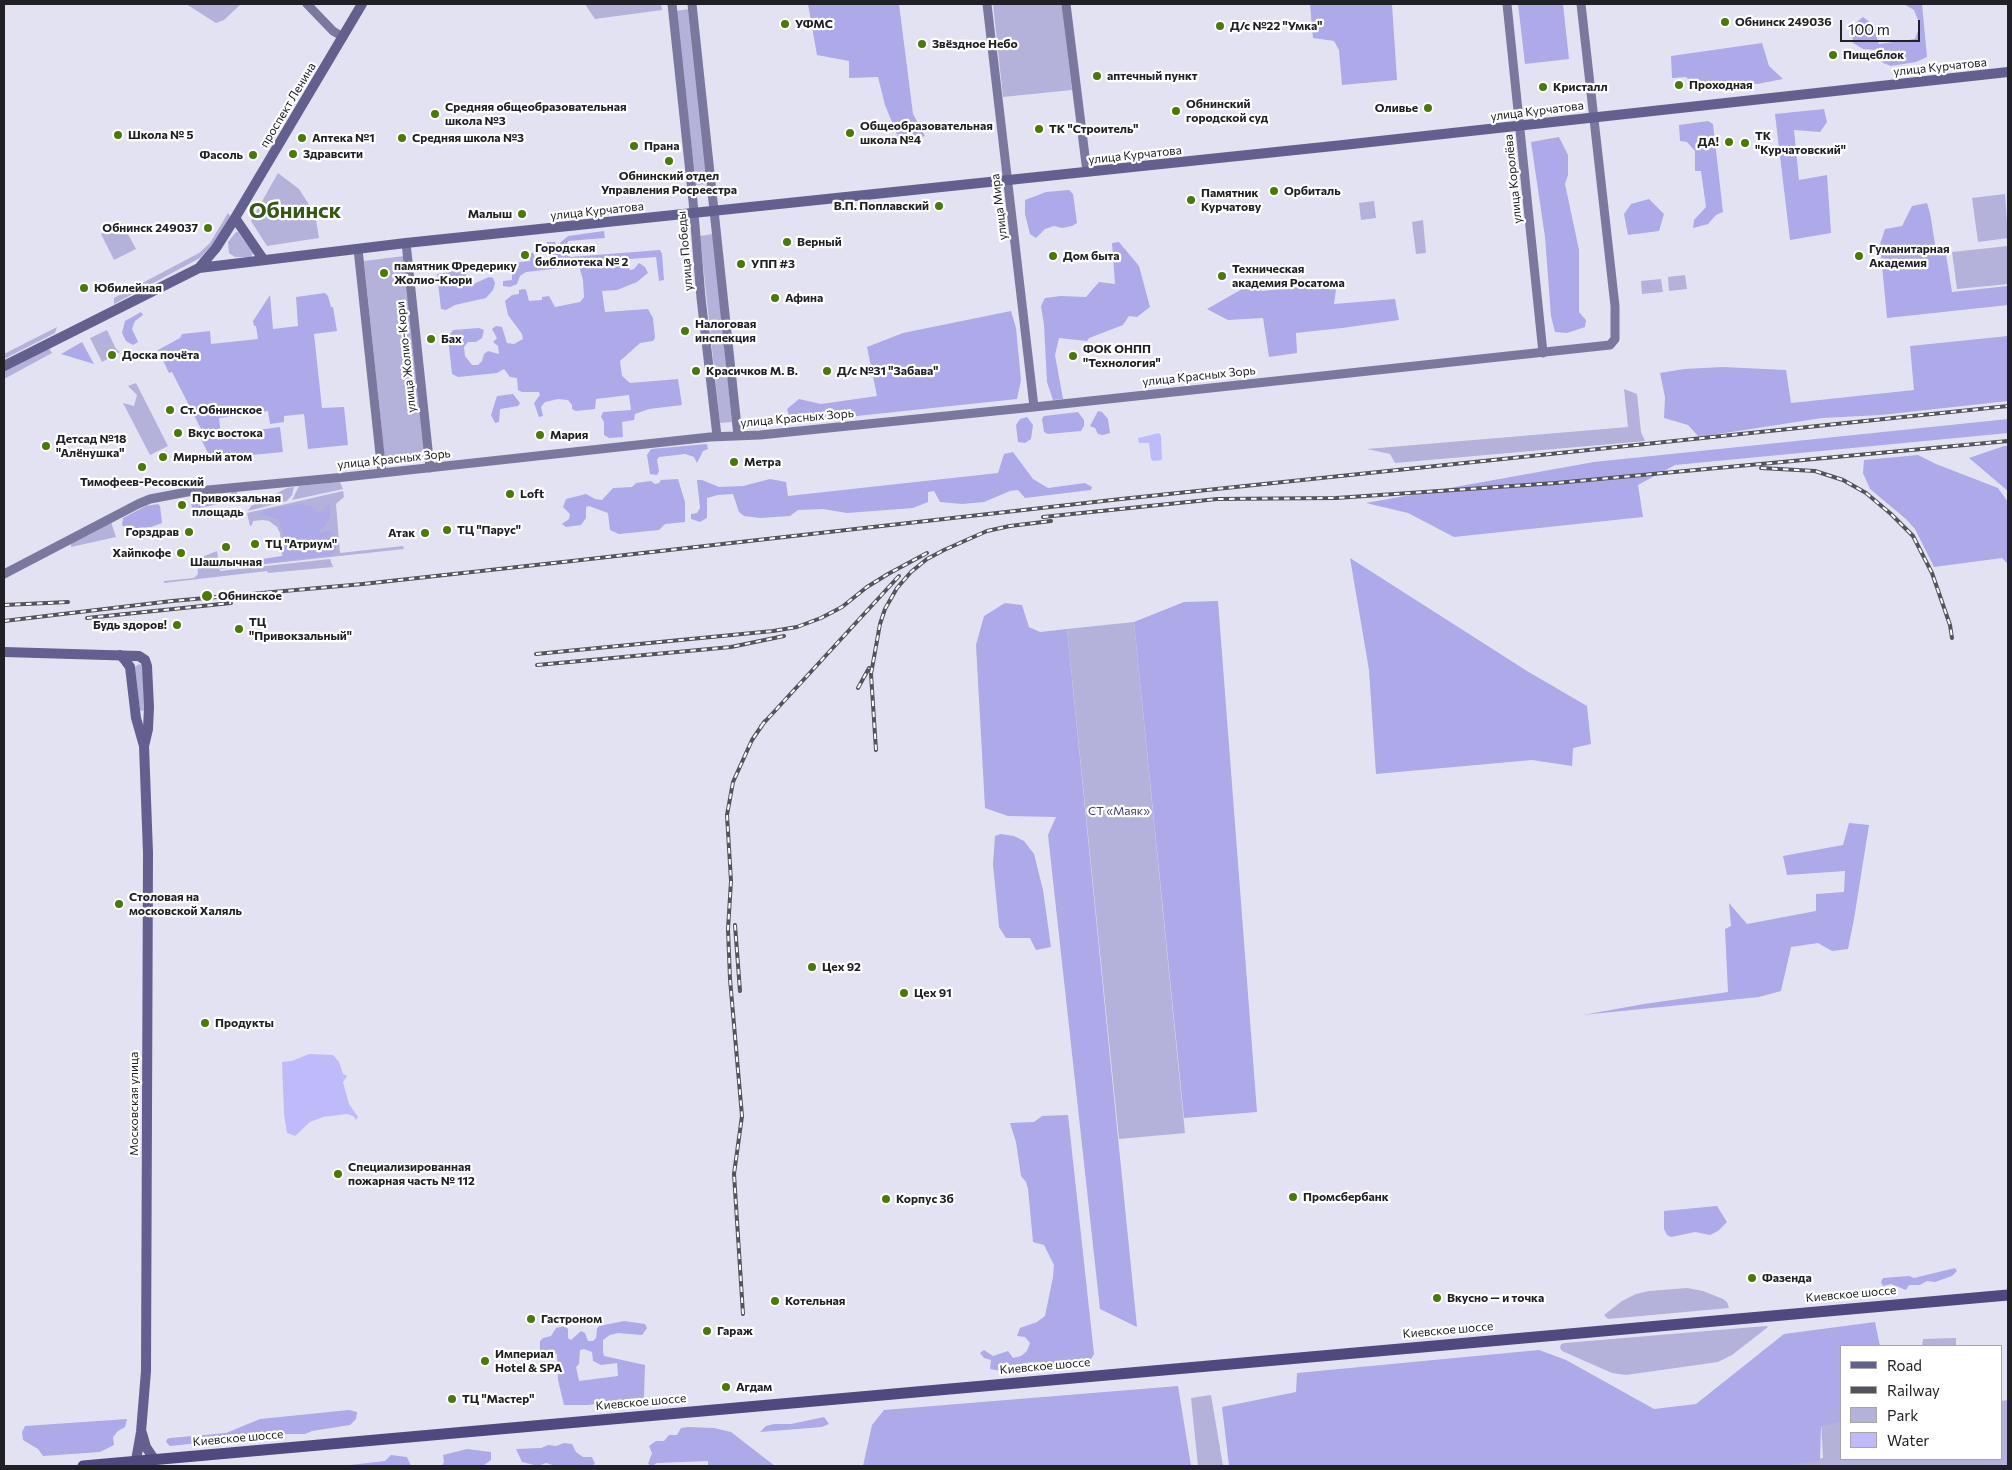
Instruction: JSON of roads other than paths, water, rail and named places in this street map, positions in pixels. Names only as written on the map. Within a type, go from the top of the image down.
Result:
[{"type":"highway","name":"Киевское шоссе","points":[[84,1466],[136,1464],[154,1459],[2008,1295]]},
{"type":"main road","name":"проспект Ленина","points":[[199,268],[216,248],[235,218],[362,4]]},
{"type":"main road","name":"улица Курчатова","points":[[199,268],[406,243],[1520,126],[2008,72]]},
{"type":"main road","points":[[235,218],[263,260]]},
{"type":"main road","points":[[4,366],[199,268]]},
{"type":"main road","points":[[4,652],[139,656]]},
{"type":"main road","points":[[120,655],[130,667]]},
{"type":"main road","points":[[130,667],[134,659],[139,656]]},
{"type":"main road","name":"Московская улица","points":[[139,656],[147,666],[149,707],[148,729],[144,746]]},
{"type":"main road","name":"Московская улица","points":[[130,667],[135,711],[144,746],[148,867],[146,1361],[141,1432],[136,1464]]},
{"type":"main road","points":[[135,711],[143,713],[149,707]]},
{"type":"main road","points":[[141,1432],[146,1447],[154,1459]]},
{"type":"street","points":[[307,4],[333,31],[343,37]]},
{"type":"street","name":"улица Победы","points":[[672,4],[701,298],[717,436]]},
{"type":"street","points":[[692,4],[738,436]]},
{"type":"street","name":"улица Мира","points":[[987,4],[1034,407]]},
{"type":"street","points":[[1066,4],[1086,172]]},
{"type":"street","name":"улица Королёва","points":[[1507,4],[1543,353]]},
{"type":"street","points":[[1581,4],[1594,117]]},
{"type":"street","name":"улица Красных Зорь","points":[[4,574],[150,500],[187,492],[430,468],[717,436],[760,435],[1034,407],[1610,345],[1615,339],[1616,321],[1594,117]]},
{"type":"street","name":"улица Жолио-Кюри","points":[[406,243],[430,468]]},
{"type":"street","points":[[358,249],[382,472]]},
{"type":"water","points":[[1159,433],[1161,436],[1162,460],[1153,461],[1151,459],[1149,443],[1139,443],[1138,438]]},
{"type":"water","points":[[309,1054],[333,1055],[339,1062],[343,1074],[347,1076],[343,1082],[349,1104],[358,1117],[356,1120],[353,1116],[347,1114],[323,1117],[310,1122],[295,1136],[287,1133],[284,1114],[282,1062],[292,1061]]},
{"type":"railway","points":[[4,621],[172,601],[363,584],[1121,499],[2008,406]]},
{"type":"railway","points":[[1043,517],[1217,499],[1336,498],[1556,483],[2008,441]]},
{"type":"railway","points":[[1761,468],[1815,471],[1843,480],[1866,493],[1891,514],[1913,536],[1932,573],[1950,625],[1952,638]]},
{"type":"railway","points":[[876,750],[871,674],[880,624],[885,609],[897,588],[911,572],[927,559],[987,531],[1051,521]]},
{"type":"railway","points":[[536,654],[773,631],[797,627],[821,618],[842,607],[867,587],[927,553]]},
{"type":"railway","points":[[761,726],[899,576]]},
{"type":"railway","points":[[4,605],[68,602]]},
{"type":"railway","points":[[87,618],[231,603]]},
{"type":"railway","points":[[537,665],[731,647],[784,636]]},
{"type":"railway","points":[[858,688],[869,668]]},
{"type":"railway","points":[[743,1314],[734,1174],[742,1116],[730,979],[728,929],[731,881],[727,815],[733,782],[752,740],[765,721]]},
{"type":"railway","points":[[735,925],[740,991]]},
{"type":"place","name":"Обнинск 249036","points":[[1725,22]]},
{"type":"place","name":"УФМС","points":[[785,24]]},
{"type":"place","name":"Д/с №22 \"Умка\"","points":[[1220,26]]},
{"type":"place","name":"Звёздное Небо","points":[[922,44]]},
{"type":"place","name":"Пищеблок","points":[[1833,55]]},
{"type":"place","name":"аптечный пункт","points":[[1097,76]]},
{"type":"place","name":"Проходная","points":[[1679,85]]},
{"type":"place","name":"Кристалл","points":[[1543,87]]},
{"type":"place","name":"Оливье","points":[[1428,108]]},
{"type":"place","name":"Обнинский городской суд","points":[[1176,111]]},
{"type":"place","name":"Средняя общеобразовательная школа №3","points":[[435,114]]},
{"type":"place","name":"ТК \"Строитель\"","points":[[1039,129]]},
{"type":"place","name":"Общеобразовательная школа №4","points":[[850,133]]},
{"type":"place","name":"Школа № 5","points":[[118,135]]},
{"type":"place","name":"Аптека №1","points":[[302,138]]},
{"type":"place","name":"Средняя школа №3","points":[[402,138]]},
{"type":"place","name":"ДА!","points":[[1729,142]]},
{"type":"place","name":"ТК \"Курчатовский\"","points":[[1745,143]]},
{"type":"place","name":"Прана","points":[[634,146]]},
{"type":"place","name":"Здравсити","points":[[293,154]]},
{"type":"place","name":"Фасоль","points":[[253,155]]},
{"type":"place","name":"Обнинский отдел Управления Росреестра","points":[[669,161]]},
{"type":"place","name":"Орбиталь","points":[[1274,191]]},
{"type":"place","name":"Памятник Курчатову","points":[[1191,200]]},
{"type":"place","name":"В.П. Поплавский","points":[[939,206]]},
{"type":"place","name":"Малыш","points":[[522,214]]},
{"type":"place","name":"Обнинск 249037","points":[[208,228]]},
{"type":"place","name":"Верный","points":[[787,242]]},
{"type":"place","name":"Городская библиотека № 2","points":[[525,255]]},
{"type":"place","name":"Дом быта","points":[[1053,256]]},
{"type":"place","name":"Гуманитарная Академия","points":[[1859,256]]},
{"type":"place","name":"УПП #3","points":[[741,264]]},
{"type":"place","name":"памятник Фредерику Жолио-Кюри","points":[[384,273]]},
{"type":"place","name":"Техническая академия Росатома","points":[[1222,276]]},
{"type":"place","name":"Юбилейная","points":[[84,288]]},
{"type":"place","name":"Афина","points":[[775,298]]},
{"type":"place","name":"Налоговая инспекция","points":[[685,331]]},
{"type":"place","name":"Бах","points":[[431,339]]},
{"type":"place","name":"Доска почёта","points":[[112,355]]},
{"type":"place","name":"ФОК ОНПП \"Технология\"","points":[[1073,356]]},
{"type":"place","name":"Красичков М. В.","points":[[696,371]]},
{"type":"place","name":"Д/с №31 \"Забава\"","points":[[827,371]]},
{"type":"place","name":"Ст. Обнинское","points":[[170,410]]},
{"type":"place","name":"Вкус востока","points":[[178,433]]},
{"type":"place","name":"Мария","points":[[540,435]]},
{"type":"place","name":"Детсад №18 \"Алёнушка\"","points":[[46,446]]},
{"type":"place","name":"Мирный атом","points":[[163,457]]},
{"type":"place","name":"Метра","points":[[734,462]]},
{"type":"place","name":"Тимофеев-Ресовский","points":[[142,467]]},
{"type":"place","name":"Loft","points":[[510,494]]},
{"type":"place","name":"Привокзальная площадь","points":[[182,505]]},
{"type":"place","name":"ТЦ \"Парус\"","points":[[447,530]]},
{"type":"place","name":"Горздрав","points":[[189,532]]},
{"type":"place","name":"Атак","points":[[425,533]]},
{"type":"place","name":"ТЦ \"Атриум\"","points":[[255,544]]},
{"type":"place","name":"Шашлычная","points":[[226,547]]},
{"type":"place","name":"Хайпкофе","points":[[181,553]]},
{"type":"place","name":"Обнинское","points":[[207,596]]},
{"type":"place","name":"Будь здоров!","points":[[177,625]]},
{"type":"place","name":"ТЦ \"Привокзальный\"","points":[[239,629]]},
{"type":"place","name":"Столовая на московской Халяль","points":[[119,904]]},
{"type":"place","name":"Цех 92","points":[[812,967]]},
{"type":"place","name":"Цех 91","points":[[904,993]]},
{"type":"place","name":"Продукты","points":[[205,1023]]},
{"type":"place","name":"Специализированная пожарная часть № 112","points":[[338,1174]]},
{"type":"place","name":"Промсбербанк","points":[[1293,1197]]},
{"type":"place","name":"Корпус 3б","points":[[886,1199]]},
{"type":"place","name":"Фазенда","points":[[1752,1278]]},
{"type":"place","name":"Вкусно — и точка","points":[[1437,1298]]},
{"type":"place","name":"Котельная","points":[[775,1301]]},
{"type":"place","name":"Гастроном","points":[[531,1319]]},
{"type":"place","name":"Гараж","points":[[707,1331]]},
{"type":"place","name":"Империал Hotel & SPA","points":[[485,1361]]},
{"type":"place","name":"Агдам","points":[[726,1387]]},
{"type":"place","name":"ТЦ \"Мастер\"","points":[[452,1399]]},
{"type":"district","name":"Обнинск","points":[[295,211]]},
{"type":"park label","name":"СТ «Маяк»","points":[[1119,811]]}]
